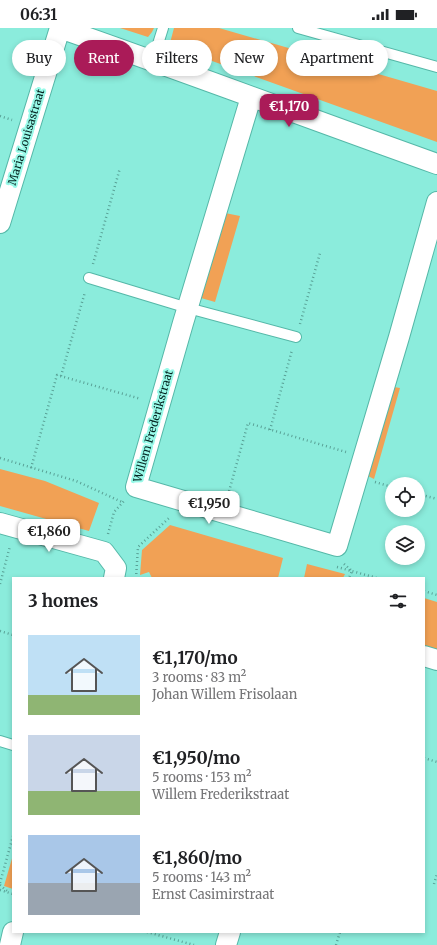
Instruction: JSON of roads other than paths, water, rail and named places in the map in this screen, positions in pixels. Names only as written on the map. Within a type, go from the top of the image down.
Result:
[{"type":"street","points":[[60,28],[142,56]]},
{"type":"street","name":"Maria Louisastraat","points":[[0,222],[60,28]]},
{"type":"street","points":[[195,76],[437,164]]},
{"type":"street","name":"Willem Frederikstraat","points":[[251,97],[136,487],[337,546],[437,202]]},
{"type":"street","points":[[8,525],[104,552],[116,568],[114,577]]},
{"type":"street","points":[[425,656],[437,660]]},
{"type":"street","points":[[10,945],[13,933]]},
{"type":"street","points":[[226,945],[230,933]]},
{"type":"lane","points":[[159,40],[163,28]]},
{"type":"lane","points":[[298,28],[437,67]]},
{"type":"lane","points":[[89,278],[188,308],[296,337]]},
{"type":"lane","points":[[0,741],[12,745]]}]
